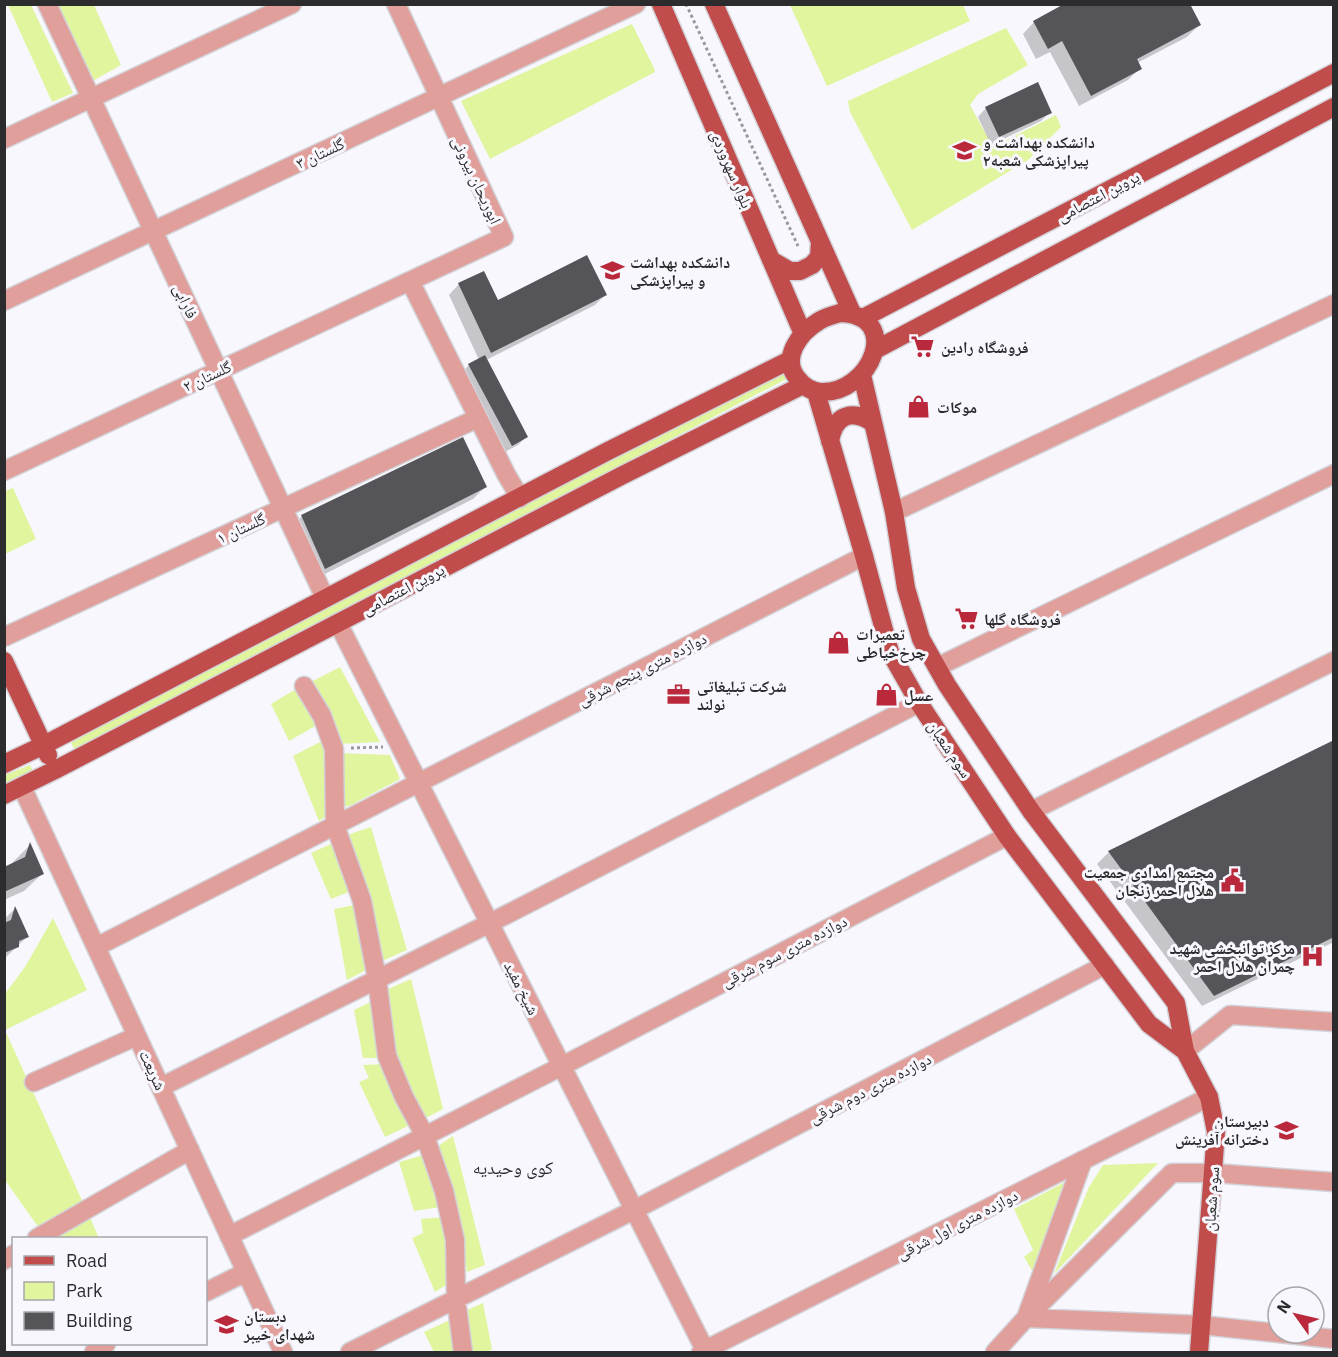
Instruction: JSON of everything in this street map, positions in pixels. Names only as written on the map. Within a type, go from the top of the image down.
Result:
[{"type":"main road","name":"بلوار سهروردی","points":[[661,4],[803,334]]},
{"type":"main road","points":[[714,4],[820,242],[858,316],[872,328],[876,340],[871,361],[862,375],[849,385],[831,392],[809,388],[792,372],[790,360],[794,346],[803,334],[817,322],[840,313],[858,316]]},
{"type":"main road","name":"پروین اعتصامی","points":[[858,316],[1333,73]]},
{"type":"main road","name":"پروین اعتصامی","points":[[875,350],[1334,107]]},
{"type":"main road","points":[[771,260],[790,271],[800,271],[812,265],[819,257],[820,242]]},
{"type":"main road","name":"پروین اعتصامی","points":[[4,764],[44,746],[608,451],[790,360]]},
{"type":"main road","name":"سوم شعبان","points":[[862,375],[894,512],[906,588],[921,639],[1031,811],[1176,1003],[1185,1051],[1209,1097],[1216,1132],[1199,1353]]},
{"type":"main road","name":"پروین اعتصامی","points":[[4,795],[621,476],[809,388]]},
{"type":"main road","name":"سوم شعبان","points":[[809,388],[830,441],[890,652],[919,703],[1007,836],[1149,1024],[1185,1051]]},
{"type":"main road","points":[[830,441],[836,423],[844,417],[853,414],[865,417],[873,423]]},
{"type":"main road","points":[[4,662],[55,770]]},
{"type":"street","name":"فارابی","points":[[47,4],[325,598]]},
{"type":"street","points":[[4,139],[292,4]]},
{"type":"street","name":"ابوریحان بیرونی","points":[[396,4],[504,237],[410,281]]},
{"type":"street","name":"گلستان ۳","points":[[4,301],[636,4]]},
{"type":"street","points":[[410,281],[520,498]]},
{"type":"street","name":"گلستان ۲","points":[[4,471],[410,281]]},
{"type":"street","points":[[894,512],[1334,304]]},
{"type":"street","name":"گلستان ۱","points":[[4,637],[478,418]]},
{"type":"street","points":[[937,667],[1334,474]]},
{"type":"street","name":"دوازده متری پنجم شرقی","points":[[96,947],[864,556]]},
{"type":"street","name":"شیخ مفید","points":[[338,623],[704,1352]]},
{"type":"street","points":[[1031,811],[1334,661]]},
{"type":"street","points":[[304,686],[322,716],[334,748],[335,825],[362,901],[377,979],[387,1056],[404,1097],[425,1136],[444,1191],[455,1240],[456,1299],[463,1353]]},
{"type":"street","points":[[161,1088],[490,923],[919,703]]},
{"type":"street","name":"شریعت","points":[[22,787],[283,1353]]},
{"type":"street","name":"دوازده متری سوم شرقی","points":[[229,1236],[1007,836]]},
{"type":"street","name":"دوازده متری دوم شرقی","points":[[350,1353],[634,1210],[1105,965]]},
{"type":"street","points":[[1185,1051],[1230,1015],[1334,1022]]},
{"type":"street","points":[[34,1082],[137,1036]]},
{"type":"street","name":"دوازده متری اول شرقی","points":[[704,1352],[1209,1097]]},
{"type":"street","points":[[40,1237],[189,1150]]},
{"type":"street","points":[[1026,1318],[1083,1160]]},
{"type":"street","points":[[995,1353],[1026,1318],[1172,1173],[1213,1173],[1334,1182]]},
{"type":"street","points":[[207,1292],[246,1272]]},
{"type":"street","points":[[1026,1318],[1201,1325],[1334,1339]]},
{"type":"path","points":[[686,4],[798,246]]},
{"type":"path","points":[[334,748],[401,747]]},
{"type":"green space","points":[[8,5],[31,5],[73,93],[52,102]]},
{"type":"green space","points":[[56,5],[94,5],[121,65],[91,82]]},
{"type":"green space","points":[[790,5],[963,5],[970,21],[827,86]]},
{"type":"green space","points":[[632,24],[655,72],[490,159],[461,101]]},
{"type":"green space","points":[[1006,28],[1028,65],[978,94],[970,105],[993,147],[1056,115],[1061,127],[1028,160],[912,230],[850,112],[848,101]]},
{"type":"green space","points":[[789,366],[792,376],[75,750],[70,741],[277,635]]},
{"type":"green space","points":[[13,488],[36,539],[5,554],[5,491]]},
{"type":"green space","points":[[340,667],[380,742],[338,744],[330,713],[311,682]]},
{"type":"green space","points":[[296,689],[307,702],[317,725],[289,741],[271,704]]},
{"type":"green space","points":[[324,740],[325,772],[331,813],[319,821],[293,756]]},
{"type":"green space","points":[[338,753],[390,755],[400,779],[349,806],[344,806]]},
{"type":"green space","points":[[30,765],[34,773],[5,787],[5,775]]},
{"type":"green space","points":[[371,827],[407,950],[382,961],[344,836]]},
{"type":"green space","points":[[331,844],[351,891],[331,899],[311,853]]},
{"type":"green space","points":[[355,905],[370,968],[347,980],[334,909]]},
{"type":"green space","points":[[53,918],[87,990],[5,1030],[99,1237],[45,1237],[5,1180],[4,995],[25,967]]},
{"type":"green space","points":[[411,979],[443,1109],[424,1119],[390,1041],[386,990]]},
{"type":"green space","points":[[375,1000],[381,1058],[363,1058],[354,1010]]},
{"type":"green space","points":[[385,1064],[412,1124],[385,1137],[359,1082],[369,1078],[363,1065]]},
{"type":"green space","points":[[453,1136],[485,1265],[467,1272],[461,1229],[438,1146]]},
{"type":"green space","points":[[424,1155],[441,1207],[414,1211],[399,1162]]},
{"type":"green space","points":[[1158,1163],[1054,1274],[1089,1187],[1103,1165]]},
{"type":"green space","points":[[1067,1181],[1036,1277],[1024,1257],[1033,1250],[1014,1209]]},
{"type":"green space","points":[[445,1217],[449,1283],[435,1292],[412,1238],[423,1233],[421,1219]]},
{"type":"green space","points":[[483,1303],[492,1349],[488,1352],[470,1352],[465,1311]]},
{"type":"green space","points":[[452,1319],[459,1352],[434,1352],[424,1332]]},
{"type":"building","points":[[1064,4],[1190,4],[1201,25],[1137,59],[1142,69],[1091,96],[1062,41],[1048,49],[1033,21]]},
{"type":"building","points":[[1038,82],[1052,113],[999,137],[985,107]]},
{"type":"building","points":[[587,255],[607,295],[491,353],[458,283],[484,271],[498,300]]},
{"type":"building","points":[[485,355],[528,437],[512,446],[468,364]]},
{"type":"building","points":[[463,437],[487,487],[325,569],[301,515]]},
{"type":"building","name":"مجتمع امدادی جمعیت هلال احمر زنجان","points":[[1334,740],[1334,937],[1214,996],[1108,851]]},
{"type":"building","points":[[30,842],[44,874],[4,892],[4,867],[25,857]]},
{"type":"building","points":[[15,906],[29,937],[19,941],[19,947],[4,953],[4,923],[11,920]]},
{"type":"place","name":"دانشکده بهداشت و پیراپزشکى شعبه۲","points":[[965,151]]},
{"type":"place","name":"دانشکده بهداشت و پیراپزشکی","points":[[612,271]]},
{"type":"place","name":"فروشگاه رادین","points":[[923,347]]},
{"type":"place","name":"موکات","points":[[919,407]]},
{"type":"place","name":"فروشگاه گلها","points":[[966,619]]},
{"type":"place","name":"تعمیرات چرخ‌خیاطی","points":[[838,643]]},
{"type":"place","name":"شرکت تبلیغاتی نولند","points":[[679,695]]},
{"type":"place","name":"عسل","points":[[886,695]]},
{"type":"place","name":"مجتمع امدادی جمعیت هلال احمر زنجان","points":[[1232,881]]},
{"type":"place","name":"مرکز توانبخشی شهید چمران هلال احمر","points":[[1313,957]]},
{"type":"place","name":"دبیرستان دخترانه آفرینش","points":[[1287,1130]]},
{"type":"place","name":"دبستان شهدای خیبر","points":[[226,1325]]},
{"type":"district","name":"کوی وحیدیه","points":[[513,1168]]}]
